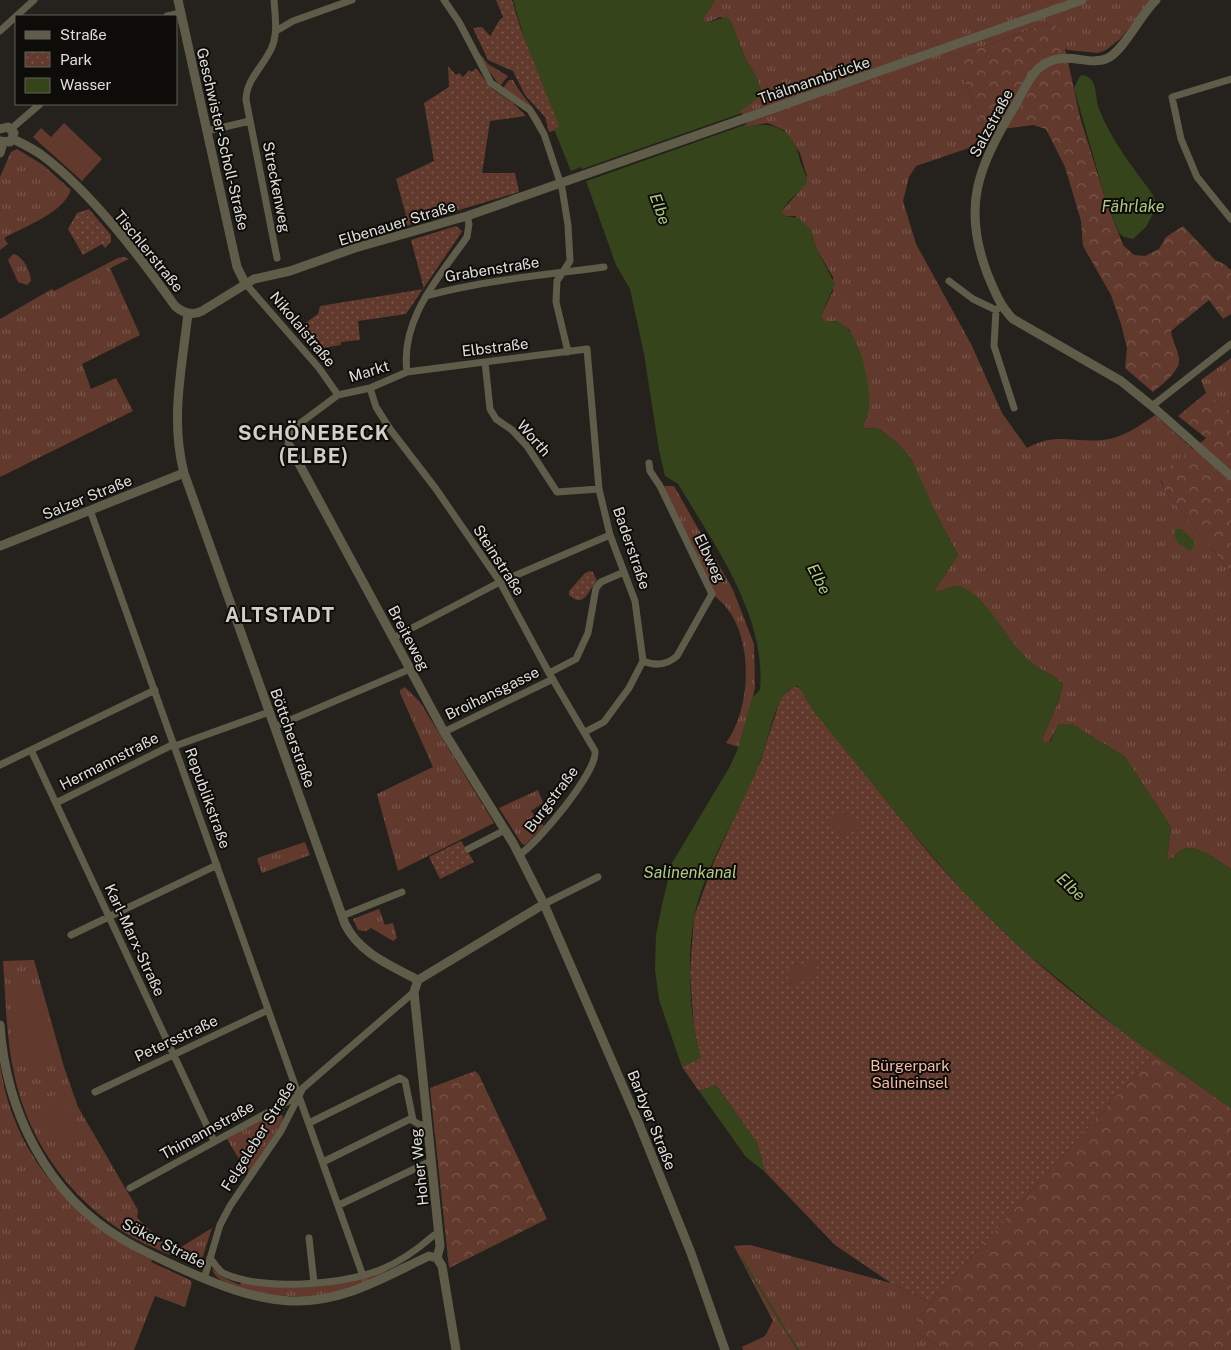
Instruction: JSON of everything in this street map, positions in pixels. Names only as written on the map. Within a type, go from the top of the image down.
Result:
[{"type":"street","points":[[18,15],[34,0]]},
{"type":"street","name":"Geschwister-Scholl-Straße","points":[[178,0],[237,266],[245,282]]},
{"type":"street","name":"Streckenweg","points":[[274,0],[276,31],[271,50],[246,94],[277,258]]},
{"type":"street","points":[[276,31],[293,21],[352,0]]},
{"type":"street","points":[[444,0],[491,83],[530,110],[544,134],[562,188],[568,225],[570,260],[557,281],[556,302],[568,352]]},
{"type":"street","name":"Thälmannbrücke","points":[[555,185],[1082,0]]},
{"type":"street","name":"Salzstraße","points":[[1156,0],[1134,26],[1120,47],[1109,58],[1097,60],[1068,57],[1055,59],[1040,67],[991,147],[980,173],[974,221],[977,243],[999,308],[1019,324],[1121,382],[1152,406],[1231,476]]},
{"type":"street","points":[[171,15],[180,13]]},
{"type":"street","points":[[0,31],[15,17]]},
{"type":"street","points":[[1231,79],[1172,96],[1181,139],[1196,174],[1231,219]]},
{"type":"street","points":[[0,153],[2,142],[8,143],[12,134],[39,105]]},
{"type":"street","points":[[207,131],[250,121]]},
{"type":"street","points":[[0,127],[8,127],[12,134]]},
{"type":"street","name":"Tischlerstraße","points":[[12,134],[42,155],[74,184],[123,240],[175,306],[188,313]]},
{"type":"street","name":"Elbenauer Straße","points":[[188,313],[198,313],[245,282],[312,265],[355,248],[467,216],[555,185]]},
{"type":"street","points":[[407,372],[411,326],[426,296],[467,237],[469,224],[467,216]]},
{"type":"street","name":"Grabenstraße","points":[[426,296],[449,289],[604,267]]},
{"type":"street","points":[[949,281],[974,300],[999,308],[994,346],[1014,408]]},
{"type":"street","name":"Nikolaistraße","points":[[245,282],[319,368],[338,395]]},
{"type":"street","points":[[184,473],[176,420],[181,355],[188,313]]},
{"type":"street","points":[[1152,406],[1231,344]]},
{"type":"street","name":"Elbstraße","points":[[407,372],[587,349]]},
{"type":"street","name":"Baderstraße","points":[[587,349],[599,489],[610,535],[635,601],[643,661]]},
{"type":"street","name":"Worth","points":[[485,362],[490,409],[496,419],[512,430],[527,446],[557,492],[599,489]]},
{"type":"street","name":"Markt","points":[[291,430],[338,395],[370,388],[407,372]]},
{"type":"street","name":"Steinstraße","points":[[370,388],[376,407],[390,429],[436,489],[500,582],[596,754]]},
{"type":"street","points":[[274,434],[291,430]]},
{"type":"street","name":"Breiteweg","points":[[291,430],[288,437],[289,445],[444,732],[519,855]]},
{"type":"street","name":"Elbweg","points":[[643,661],[654,664],[671,661],[677,656],[712,594],[660,486],[650,471],[649,463]]},
{"type":"street","name":"Salzer Straße","points":[[0,546],[184,473]]},
{"type":"street","name":"Böttcherstraße","points":[[184,473],[342,916],[359,945],[418,980]]},
{"type":"street","name":"Republikstraße","points":[[90,510],[298,1096],[339,1205],[362,1276]]},
{"type":"street","points":[[393,638],[500,582],[610,535]]},
{"type":"street","name":"Broihansgasse","points":[[444,732],[551,676],[576,659],[588,633],[596,588],[601,582],[624,572]]},
{"type":"street","points":[[585,732],[604,722],[629,688],[643,661]]},
{"type":"street","points":[[274,726],[410,669]]},
{"type":"street","points":[[0,765],[155,690]]},
{"type":"street","name":"Hermannstraße","points":[[56,803],[175,745],[269,712]]},
{"type":"street","name":"Karl-Marx-Straße","points":[[31,750],[214,1141]]},
{"type":"street","name":"Burgstraße","points":[[519,855],[532,846],[553,822],[592,768],[596,754]]},
{"type":"street","points":[[468,849],[504,830]]},
{"type":"street","name":"Barbyer Straße","points":[[519,855],[544,904],[662,1180],[704,1288],[725,1350]]},
{"type":"street","points":[[71,935],[217,865]]},
{"type":"street","points":[[418,980],[544,904],[598,877]]},
{"type":"street","points":[[342,916],[402,892]]},
{"type":"street","name":"Hoher Weg","points":[[418,980],[414,992],[440,1246],[437,1258],[442,1266],[456,1350]]},
{"type":"street","name":"Felgeleber Straße","points":[[204,1279],[220,1226],[230,1206],[281,1131],[298,1096],[308,1083],[414,992]]},
{"type":"street","name":"Petersstraße","points":[[95,1092],[268,1010]]},
{"type":"street","name":"Söker Straße","points":[[0,1025],[4,1060],[11,1094],[34,1148],[50,1173],[70,1197],[97,1222],[121,1239],[204,1279],[236,1291],[264,1298],[292,1301],[316,1299],[358,1291],[429,1256],[437,1258]]},
{"type":"street","points":[[309,1123],[400,1078],[405,1081],[413,1120]]},
{"type":"street","name":"Thimannstraße","points":[[130,1188],[298,1096]]},
{"type":"street","points":[[323,1162],[410,1119],[420,1125],[428,1124]]},
{"type":"street","points":[[339,1205],[432,1162]]},
{"type":"street","points":[[210,1258],[226,1275],[266,1282],[314,1283],[362,1276],[402,1259],[434,1235],[439,1235]]},
{"type":"street","points":[[309,1238],[314,1283]]},
{"type":"green space","points":[[496,0],[512,0],[521,30],[562,128],[549,132],[545,117],[525,95],[513,71],[488,60],[473,28],[482,27],[490,36],[503,17]]},
{"type":"green space","points":[[715,0],[1151,0],[1120,39],[1106,50],[1098,53],[1068,50],[1063,47],[1062,34],[1048,23],[962,54],[951,55],[967,86],[985,131],[972,147],[916,166],[909,177],[903,201],[916,244],[971,344],[1002,413],[1027,448],[1037,443],[1056,439],[1092,441],[1110,439],[1130,431],[1155,415],[1194,450],[1167,469],[1161,481],[1164,490],[1231,572],[1231,869],[1209,855],[1193,849],[1179,851],[1173,858],[1167,859],[1171,827],[1125,757],[1072,724],[1059,724],[1049,742],[1044,742],[1042,739],[1059,700],[1063,684],[1027,659],[979,601],[970,593],[960,586],[934,591],[958,555],[938,518],[910,458],[899,445],[880,429],[865,428],[863,425],[867,416],[850,330],[836,321],[824,322],[821,316],[833,291],[833,277],[816,248],[811,230],[795,216],[785,216],[781,212],[802,188],[807,176],[800,153],[784,130],[768,123],[744,127],[739,112],[758,80],[746,60],[730,20],[720,17],[706,23],[702,20]]},
{"type":"green space","points":[[1048,23],[1055,25],[1062,34],[1080,117],[1105,198],[1123,245],[1134,255],[1145,256],[1159,249],[1166,237],[1183,226],[1215,260],[1231,270],[1231,314],[1223,319],[1209,300],[1171,331],[1178,354],[1178,365],[1172,375],[1153,392],[1125,368],[1127,348],[1121,324],[1111,295],[1083,246],[1081,221],[1065,167],[1046,129],[1033,125],[985,131],[967,86],[950,55],[962,54]]},
{"type":"green space","points":[[480,54],[488,64],[508,76],[500,86],[478,56]]},
{"type":"green space","points":[[448,66],[456,75],[459,73],[463,77],[469,70],[472,72],[476,68],[491,88],[513,103],[526,116],[490,121],[482,173],[515,173],[519,192],[382,233],[406,215],[396,179],[434,161],[424,103],[449,87]]},
{"type":"green space","points":[[509,80],[513,80],[540,118],[545,131],[526,103],[503,88]]},
{"type":"green space","points":[[64,123],[102,159],[82,181],[33,137],[41,128],[51,137]]},
{"type":"green space","points":[[17,149],[43,165],[71,190],[60,206],[51,213],[4,238],[8,244],[0,250],[0,177],[11,152]]},
{"type":"green space","points":[[89,209],[111,235],[111,242],[105,248],[102,244],[83,255],[68,229],[77,213]]},
{"type":"green space","points":[[456,226],[462,231],[461,233],[424,288],[411,240]]},
{"type":"green space","points":[[13,254],[23,261],[28,269],[31,281],[27,285],[18,282],[8,260]]},
{"type":"green space","points":[[124,257],[129,259],[110,268],[140,335],[82,364],[91,389],[116,378],[133,411],[0,477],[0,319],[52,289],[54,291],[118,258]]},
{"type":"green space","points":[[423,289],[406,314],[358,321],[360,340],[341,342],[341,345],[323,348],[316,354],[296,330],[318,314],[320,306]]},
{"type":"green space","points":[[1231,358],[1231,412],[1206,393],[1201,380]]},
{"type":"green space","points":[[1206,393],[1231,412],[1231,572],[1164,490],[1161,480],[1162,474],[1165,471],[1206,438],[1178,416]]},
{"type":"green space","points":[[660,486],[674,486],[733,590],[754,644],[755,687],[742,748],[726,743],[734,729],[744,694],[745,656],[741,638],[735,621],[726,607],[712,594]]},
{"type":"green space","points":[[593,572],[597,581],[585,597],[579,600],[574,599],[569,595],[569,591],[585,573]]},
{"type":"green space","name":"Bürgerpark Salineinsel","points":[[794,686],[801,689],[825,724],[929,853],[988,917],[1057,979],[1154,1054],[930,1303],[891,1283],[835,1245],[765,1172],[757,1143],[716,1085],[699,1091],[682,1067],[700,1057],[694,1028],[690,973],[694,917],[715,859],[761,760],[781,697]]},
{"type":"green space","points":[[405,687],[420,702],[494,823],[398,871],[377,794],[433,767],[400,693],[400,690]]},
{"type":"green space","points":[[538,790],[543,803],[531,811],[544,826],[525,845],[522,844],[499,808]]},
{"type":"green space","points":[[845,811],[859,827],[843,838],[828,822]]},
{"type":"green space","points":[[461,841],[474,862],[440,879],[429,857]]},
{"type":"green space","points":[[305,842],[310,855],[262,873],[257,859]]},
{"type":"green space","points":[[379,909],[385,925],[393,923],[397,938],[393,941],[371,928],[366,931],[358,930],[353,919]]},
{"type":"green space","points":[[34,960],[64,1067],[78,1107],[138,1210],[137,1218],[173,1252],[212,1228],[203,1256],[199,1262],[173,1256],[159,1250],[129,1235],[105,1219],[65,1180],[48,1157],[34,1132],[23,1106],[12,1064],[3,961]]},
{"type":"green space","points":[[814,960],[819,974],[791,985],[786,971]]},
{"type":"green space","points":[[19,985],[39,987],[57,1051],[56,1056],[40,1059],[38,1064],[68,1096],[73,1098],[74,1102],[69,1103],[78,1138],[73,1147],[67,1149],[60,1144],[42,1123],[37,1123],[34,1117],[40,1116],[50,1097],[59,1094],[30,1063],[14,1053],[10,992]]},
{"type":"green space","points":[[1154,1054],[1231,1108],[1231,1350],[947,1350],[911,1330],[930,1303]]},
{"type":"green space","points":[[0,1063],[6,1096],[17,1126],[32,1155],[50,1181],[96,1225],[123,1244],[152,1260],[151,1262],[190,1280],[192,1283],[185,1307],[155,1296],[134,1350],[0,1350]]},
{"type":"green space","points":[[475,1071],[479,1075],[547,1219],[449,1268],[430,1088]]},
{"type":"green space","points":[[275,1111],[283,1116],[282,1123],[248,1174],[227,1139]]},
{"type":"green space","points":[[750,1245],[891,1283],[930,1303],[911,1330],[947,1350],[743,1350],[742,1347],[765,1336],[773,1321],[734,1246]]},
{"type":"green space","points":[[212,1268],[222,1277],[240,1285],[242,1281],[274,1286],[386,1271],[352,1289],[333,1294],[292,1296],[253,1291],[235,1286],[215,1275]]},
{"type":"water","points":[[513,0],[715,0],[702,20],[706,23],[726,17],[730,20],[746,60],[758,80],[762,93],[739,112],[744,127],[765,125],[781,129],[793,140],[797,149],[807,183],[781,212],[785,216],[799,218],[811,230],[816,248],[835,284],[821,316],[824,322],[836,321],[842,324],[855,339],[863,362],[868,387],[868,412],[863,425],[865,428],[880,429],[911,458],[938,518],[958,555],[934,591],[955,586],[967,589],[985,605],[1023,655],[1063,684],[1059,700],[1042,739],[1044,742],[1050,742],[1059,724],[1072,724],[1125,757],[1171,827],[1167,859],[1173,858],[1179,851],[1193,849],[1209,855],[1231,869],[1231,1108],[1125,1034],[1018,946],[966,895],[910,830],[814,712],[798,686],[790,688],[779,703],[755,774],[716,855],[700,896],[694,918],[690,950],[690,988],[694,1026],[701,1058],[682,1067],[659,1000],[655,970],[656,935],[672,863],[729,768],[737,751],[752,698],[760,690],[760,662],[747,608],[722,556],[678,484],[665,476],[659,450],[644,354],[630,289],[616,265],[581,167],[571,171],[554,129],[559,126],[524,38]]},
{"type":"water","name":"Fährlake","points":[[1083,75],[1092,80],[1104,121],[1123,154],[1153,195],[1157,206],[1146,227],[1133,239],[1124,237],[1119,233],[1105,198],[1074,88],[1080,76]]},
{"type":"water","points":[[1176,529],[1181,529],[1194,541],[1195,545],[1190,551],[1178,543],[1174,535]]},
{"type":"water","points":[[716,1085],[757,1143],[765,1172],[746,1157],[699,1091]]},
{"type":"pier","points":[[742,113],[746,124],[750,123],[584,182],[579,170]]},
{"type":"waterway","points":[[741,1258],[798,1350]]},
{"type":"district","name":"SCHÖNEBECK (ELBE)","points":[[314,444]]},
{"type":"district","name":"ALTSTADT","points":[[280,615]]},
{"type":"water label","name":"Elbe","points":[[660,209]]},
{"type":"water label","name":"Elbe","points":[[819,579]]},
{"type":"water label","name":"Salinenkanal","points":[[690,872]]},
{"type":"water label","name":"Elbe","points":[[1071,887]]}]
